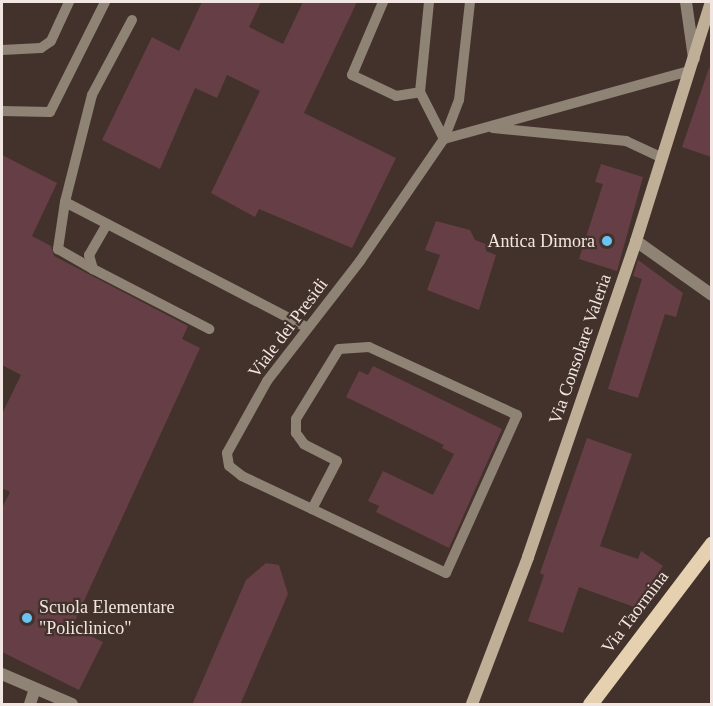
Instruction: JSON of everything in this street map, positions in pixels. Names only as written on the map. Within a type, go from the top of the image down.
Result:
[{"type":"main road","name":"Via Consolare Valeria","points":[[472,705],[528,556],[636,241],[711,2]]},
{"type":"main road","name":"Via Taormina","points":[[590,705],[711,543]]},
{"type":"street","points":[[686,2],[694,58]]},
{"type":"street","points":[[636,241],[711,295]]},
{"type":"street","points":[[2,674],[72,705]]},
{"type":"street","points":[[30,705],[35,689]]},
{"type":"lane","points":[[2,50],[41,48],[51,41],[69,2]]},
{"type":"lane","points":[[2,111],[50,112],[105,2]]},
{"type":"lane","points":[[383,2],[352,75],[396,96],[420,92]]},
{"type":"lane","points":[[429,2],[420,92],[444,139],[690,71]]},
{"type":"lane","name":"Viale dei Presidi","points":[[312,510],[242,476],[230,466],[226,453],[267,381],[306,327],[360,261],[444,139],[459,100],[470,2]]},
{"type":"lane","points":[[132,20],[92,95],[65,202],[58,249],[209,329]]},
{"type":"lane","points":[[487,127],[626,141],[662,158]]},
{"type":"lane","points":[[65,202],[306,327]]},
{"type":"lane","points":[[93,269],[89,255],[107,224]]},
{"type":"lane","points":[[369,347],[517,415],[446,573],[312,510],[337,461],[304,444],[297,433],[296,419],[339,349],[369,347]]},
{"type":"building","points":[[202,2],[261,2],[249,27],[283,44],[303,2],[357,2],[304,113],[396,158],[352,248],[259,209],[255,217],[211,193],[260,91],[227,75],[217,98],[195,88],[160,169],[102,140],[152,37],[179,51]]},
{"type":"building","points":[[709,68],[711,69],[711,157],[682,147]]},
{"type":"building","points":[[2,155],[57,183],[32,236],[51,246],[54,256],[188,326],[182,339],[200,348],[72,627],[103,642],[79,690],[2,652],[2,508],[10,492],[2,488],[2,414],[21,375],[2,365]]},
{"type":"building","points":[[601,164],[643,177],[617,271],[579,259],[603,184],[595,182]]},
{"type":"building","points":[[436,221],[470,230],[475,240],[488,245],[486,251],[496,255],[479,310],[427,290],[440,255],[425,250]]},
{"type":"building","points":[[638,260],[683,293],[676,317],[665,314],[638,398],[608,389],[642,279],[633,276]]},
{"type":"building","points":[[373,366],[502,429],[449,548],[376,512],[379,506],[368,501],[383,471],[433,495],[454,454],[442,448],[444,445],[346,397],[359,371],[368,375]]},
{"type":"building","points":[[587,438],[632,454],[600,546],[638,559],[641,551],[663,566],[634,607],[579,587],[563,633],[528,621],[544,575],[540,573]]},
{"type":"building","points":[[266,563],[279,565],[288,594],[240,705],[192,705],[246,580]]},
{"type":"place","name":"Antica Dimora","points":[[607,241]]},
{"type":"place","name":"Scuola Elementare \"Policlinico\"","points":[[27,618]]}]
